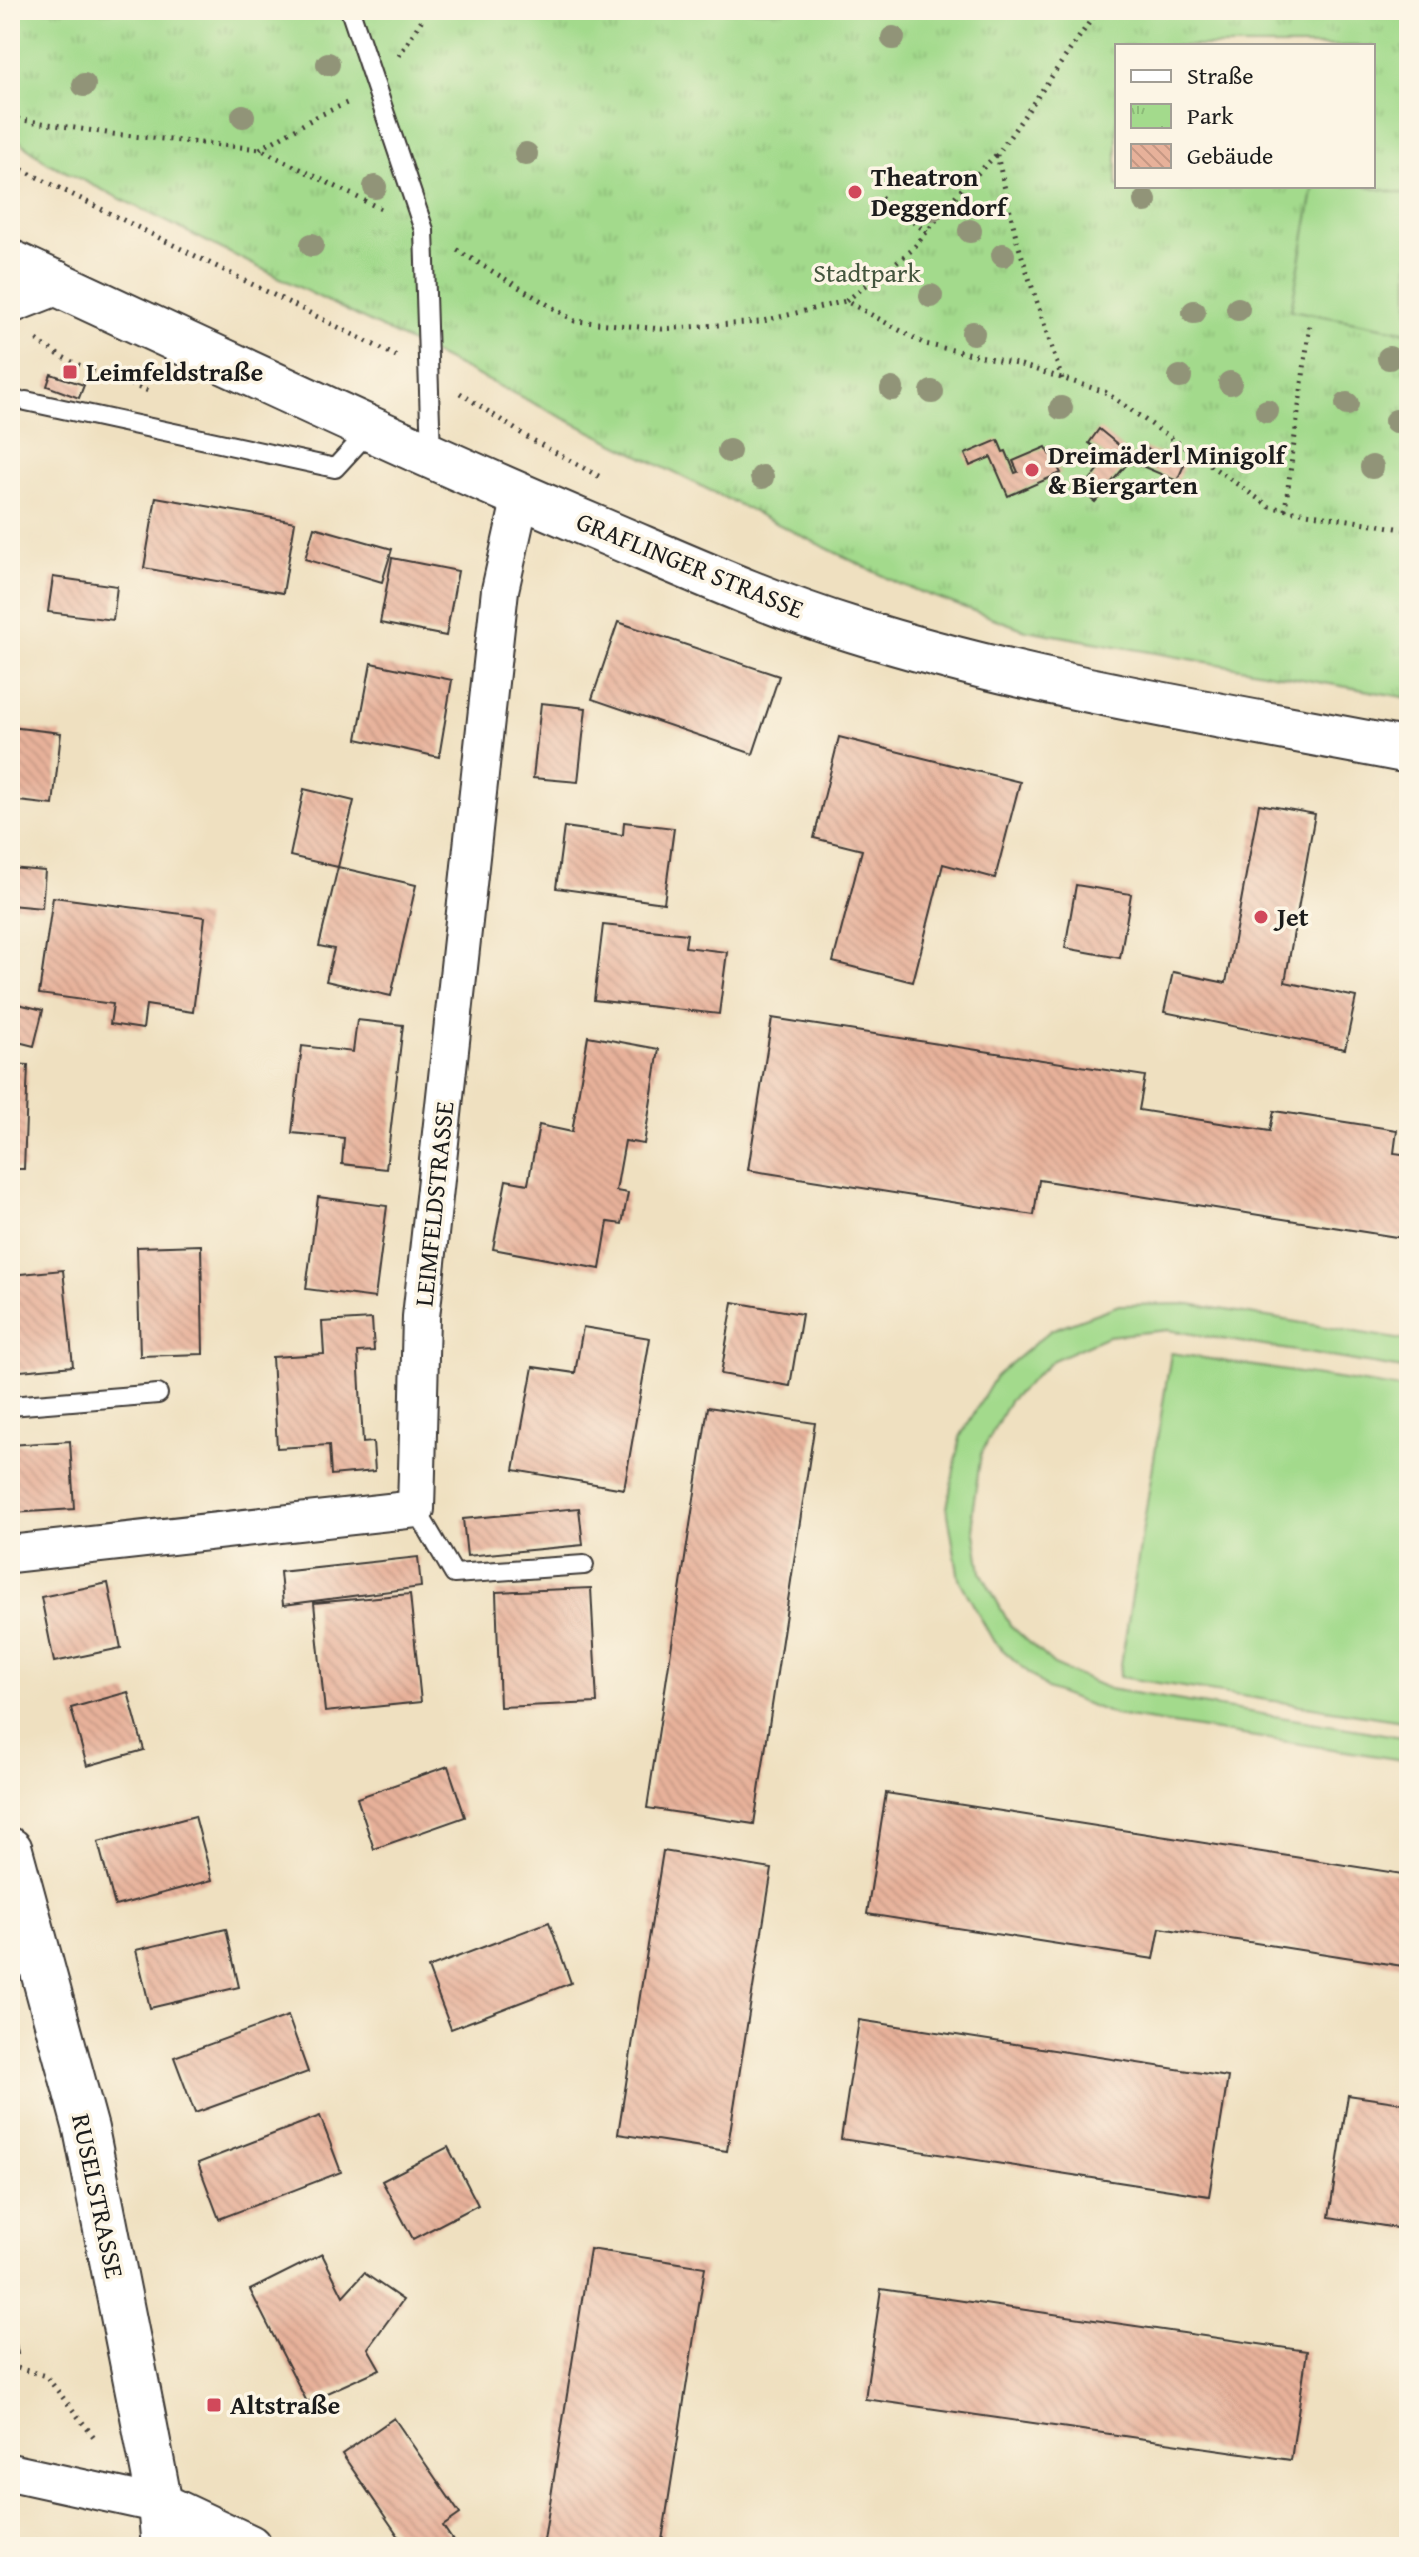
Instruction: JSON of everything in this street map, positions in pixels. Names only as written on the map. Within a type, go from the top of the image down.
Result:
[{"type":"street","name":"GRAFLINGER STRASSE","points":[[10,262],[521,496],[697,570],[850,629],[962,662],[1241,721],[1409,751]]},
{"type":"street","points":[[10,301],[56,283]]},
{"type":"street","name":"LEIMFELDSTRASSE","points":[[416,1509],[421,1317],[500,590],[521,496]]},
{"type":"street","points":[[10,1554],[416,1509]]},
{"type":"street","name":"RUSELSTRASSE","points":[[10,1850],[86,2129],[160,2505],[164,2547]]},
{"type":"street","points":[[10,2472],[160,2505],[249,2547]]},
{"type":"lane","points":[[350,10],[424,230],[431,455]]},
{"type":"lane","points":[[26,401],[335,468],[372,428]]},
{"type":"lane","points":[[10,1406],[158,1394]]},
{"type":"lane","points":[[416,1509],[454,1574],[584,1565]]},
{"type":"path","points":[[10,118],[113,134],[260,149],[424,230],[575,321],[662,329],[759,322],[846,301],[912,250],[958,193],[997,155],[1098,10]]},
{"type":"path","points":[[997,155],[1017,241],[1062,379]]},
{"type":"path","points":[[10,160],[15,166],[428,372],[527,437],[606,480]]},
{"type":"path","points":[[881,198],[927,232]]},
{"type":"path","points":[[846,301],[925,344],[1021,365],[1105,392],[1270,507],[1409,530]]},
{"type":"path","points":[[1285,510],[1310,324]]},
{"type":"path","points":[[10,2366],[46,2376],[94,2437]]},
{"type":"green space","name":"Stadtpark","points":[[10,10],[1409,10],[1409,698],[1026,630],[899,584],[48,163],[10,134]]},
{"type":"green space","points":[[1314,188],[1374,188],[1409,195],[1409,332],[1291,310]]},
{"type":"green space","points":[[1190,1304],[1409,1341],[1409,1370],[1168,1330],[1108,1336],[1053,1360],[1009,1401],[981,1454],[972,1513],[981,1572],[1010,1625],[1054,1665],[1109,1689],[1409,1738],[1409,1761],[1115,1715],[1047,1689],[994,1642],[959,1579],[947,1508],[960,1437],[996,1376],[1051,1330],[1119,1305]]},
{"type":"green space","points":[[1171,1353],[1409,1390],[1409,1722],[1119,1677]]},
{"type":"building","points":[[51,374],[84,385],[79,398],[47,386]]},
{"type":"building","points":[[1099,429],[1133,457],[1095,502],[1081,491],[1108,458],[1089,443]]},
{"type":"building","points":[[998,440],[1015,473],[1018,472],[1013,461],[1046,447],[1061,473],[1008,496],[991,457],[970,466],[965,454]]},
{"type":"building","points":[[1145,448],[1184,465],[1177,481],[1137,464]]},
{"type":"building","points":[[156,497],[295,522],[283,593],[144,568]]},
{"type":"building","points":[[314,527],[392,549],[382,582],[305,559]]},
{"type":"building","points":[[392,558],[458,571],[446,636],[380,623]]},
{"type":"building","points":[[53,577],[117,586],[113,620],[48,612]]},
{"type":"building","points":[[618,622],[779,676],[753,754],[592,699]]},
{"type":"building","points":[[371,663],[452,680],[439,757],[357,739]]},
{"type":"building","points":[[541,703],[586,708],[578,782],[533,778]]},
{"type":"building","points":[[10,727],[61,733],[53,805],[10,800]]},
{"type":"building","points":[[839,737],[1020,782],[995,878],[943,864],[913,982],[833,962],[862,850],[814,838]]},
{"type":"building","points":[[304,789],[354,801],[338,867],[290,856]]},
{"type":"building","points":[[1259,804],[1315,814],[1285,982],[1356,997],[1345,1049],[1164,1012],[1173,972],[1226,983]]},
{"type":"building","points":[[624,822],[674,828],[664,903],[556,888],[564,827],[623,835]]},
{"type":"building","points":[[338,867],[416,885],[391,996],[326,981],[334,949],[319,946]]},
{"type":"building","points":[[10,868],[45,871],[42,908],[10,905]]},
{"type":"building","points":[[1076,885],[1131,894],[1120,958],[1065,948]]},
{"type":"building","points":[[53,897],[205,917],[193,1012],[146,1005],[143,1029],[110,1024],[113,1004],[39,994]]},
{"type":"building","points":[[603,925],[687,934],[685,947],[727,952],[719,1014],[594,1000]]},
{"type":"building","points":[[10,1002],[43,1010],[34,1046],[10,1040]]},
{"type":"building","points":[[772,1018],[1145,1076],[1139,1110],[1270,1131],[1274,1111],[1397,1130],[1394,1153],[1409,1155],[1409,1239],[1039,1180],[1034,1215],[748,1170]]},
{"type":"building","points":[[357,1020],[403,1025],[386,1169],[342,1164],[344,1138],[292,1133],[302,1046],[353,1052]]},
{"type":"building","points":[[588,1036],[659,1049],[644,1144],[625,1141],[616,1191],[628,1193],[622,1224],[608,1222],[600,1269],[493,1249],[506,1180],[528,1184],[539,1125],[572,1132]]},
{"type":"building","points":[[10,1064],[28,1065],[24,1169],[10,1169]]},
{"type":"building","points":[[318,1197],[387,1206],[375,1298],[306,1289]]},
{"type":"building","points":[[201,1245],[203,1354],[140,1356],[137,1247]]},
{"type":"building","points":[[63,1270],[73,1366],[10,1372],[10,1275]]},
{"type":"building","points":[[733,1302],[802,1314],[790,1386],[721,1374]]},
{"type":"building","points":[[372,1319],[374,1351],[358,1352],[363,1443],[373,1442],[375,1471],[331,1475],[329,1445],[277,1448],[272,1357],[324,1354],[322,1322]]},
{"type":"building","points":[[583,1327],[650,1338],[624,1489],[514,1470],[533,1367],[575,1373]]},
{"type":"building","points":[[708,1407],[815,1423],[754,1824],[647,1808]]},
{"type":"building","points":[[70,1441],[74,1509],[13,1513],[10,1445]]},
{"type":"building","points":[[579,1508],[583,1545],[467,1556],[463,1519]]},
{"type":"building","points":[[418,1557],[421,1587],[283,1605],[280,1572]]},
{"type":"building","points":[[108,1583],[121,1648],[54,1662],[41,1597]]},
{"type":"building","points":[[591,1588],[597,1703],[500,1707],[496,1592]]},
{"type":"building","points":[[410,1594],[421,1702],[325,1712],[314,1603]]},
{"type":"building","points":[[128,1692],[144,1750],[87,1766],[71,1708]]},
{"type":"building","points":[[448,1766],[465,1817],[374,1849],[357,1798]]},
{"type":"building","points":[[886,1793],[1409,1875],[1409,1967],[1160,1928],[1154,1959],[867,1914]]},
{"type":"building","points":[[195,1816],[212,1880],[115,1906],[98,1842]]},
{"type":"building","points":[[663,1851],[772,1869],[727,2151],[618,2134]]},
{"type":"building","points":[[549,1922],[571,1983],[451,2029],[428,1968]]},
{"type":"building","points":[[226,1929],[239,1987],[150,2008],[136,1950]]},
{"type":"building","points":[[288,2016],[308,2072],[195,2113],[174,2057]]},
{"type":"building","points":[[859,2020],[1228,2077],[1209,2196],[841,2139]]},
{"type":"building","points":[[1348,2095],[1409,2104],[1409,2230],[1329,2217]]},
{"type":"building","points":[[320,2116],[341,2172],[219,2219],[198,2163]]},
{"type":"building","points":[[448,2147],[478,2205],[413,2239],[382,2181]]},
{"type":"building","points":[[590,2249],[705,2267],[661,2547],[543,2547]]},
{"type":"building","points":[[322,2254],[343,2296],[364,2273],[403,2300],[368,2348],[380,2369],[307,2402],[250,2290]]},
{"type":"building","points":[[881,2289],[1307,2351],[1291,2460],[865,2399]]},
{"type":"building","points":[[10,2313],[18,2354],[10,2355]]},
{"type":"building","points":[[394,2418],[460,2514],[443,2526],[457,2547],[406,2547],[342,2454]]},
{"type":"place","name":"Theatron Deggendorf","points":[[855,192]]},
{"type":"place","name":"Leimfeldstraße","points":[[70,372]]},
{"type":"place","name":"Dreimäderl Minigolf & Biergarten","points":[[1032,470]]},
{"type":"place","name":"Jet","points":[[1261,917]]},
{"type":"place","name":"Altstraße","points":[[214,2405]]}]
